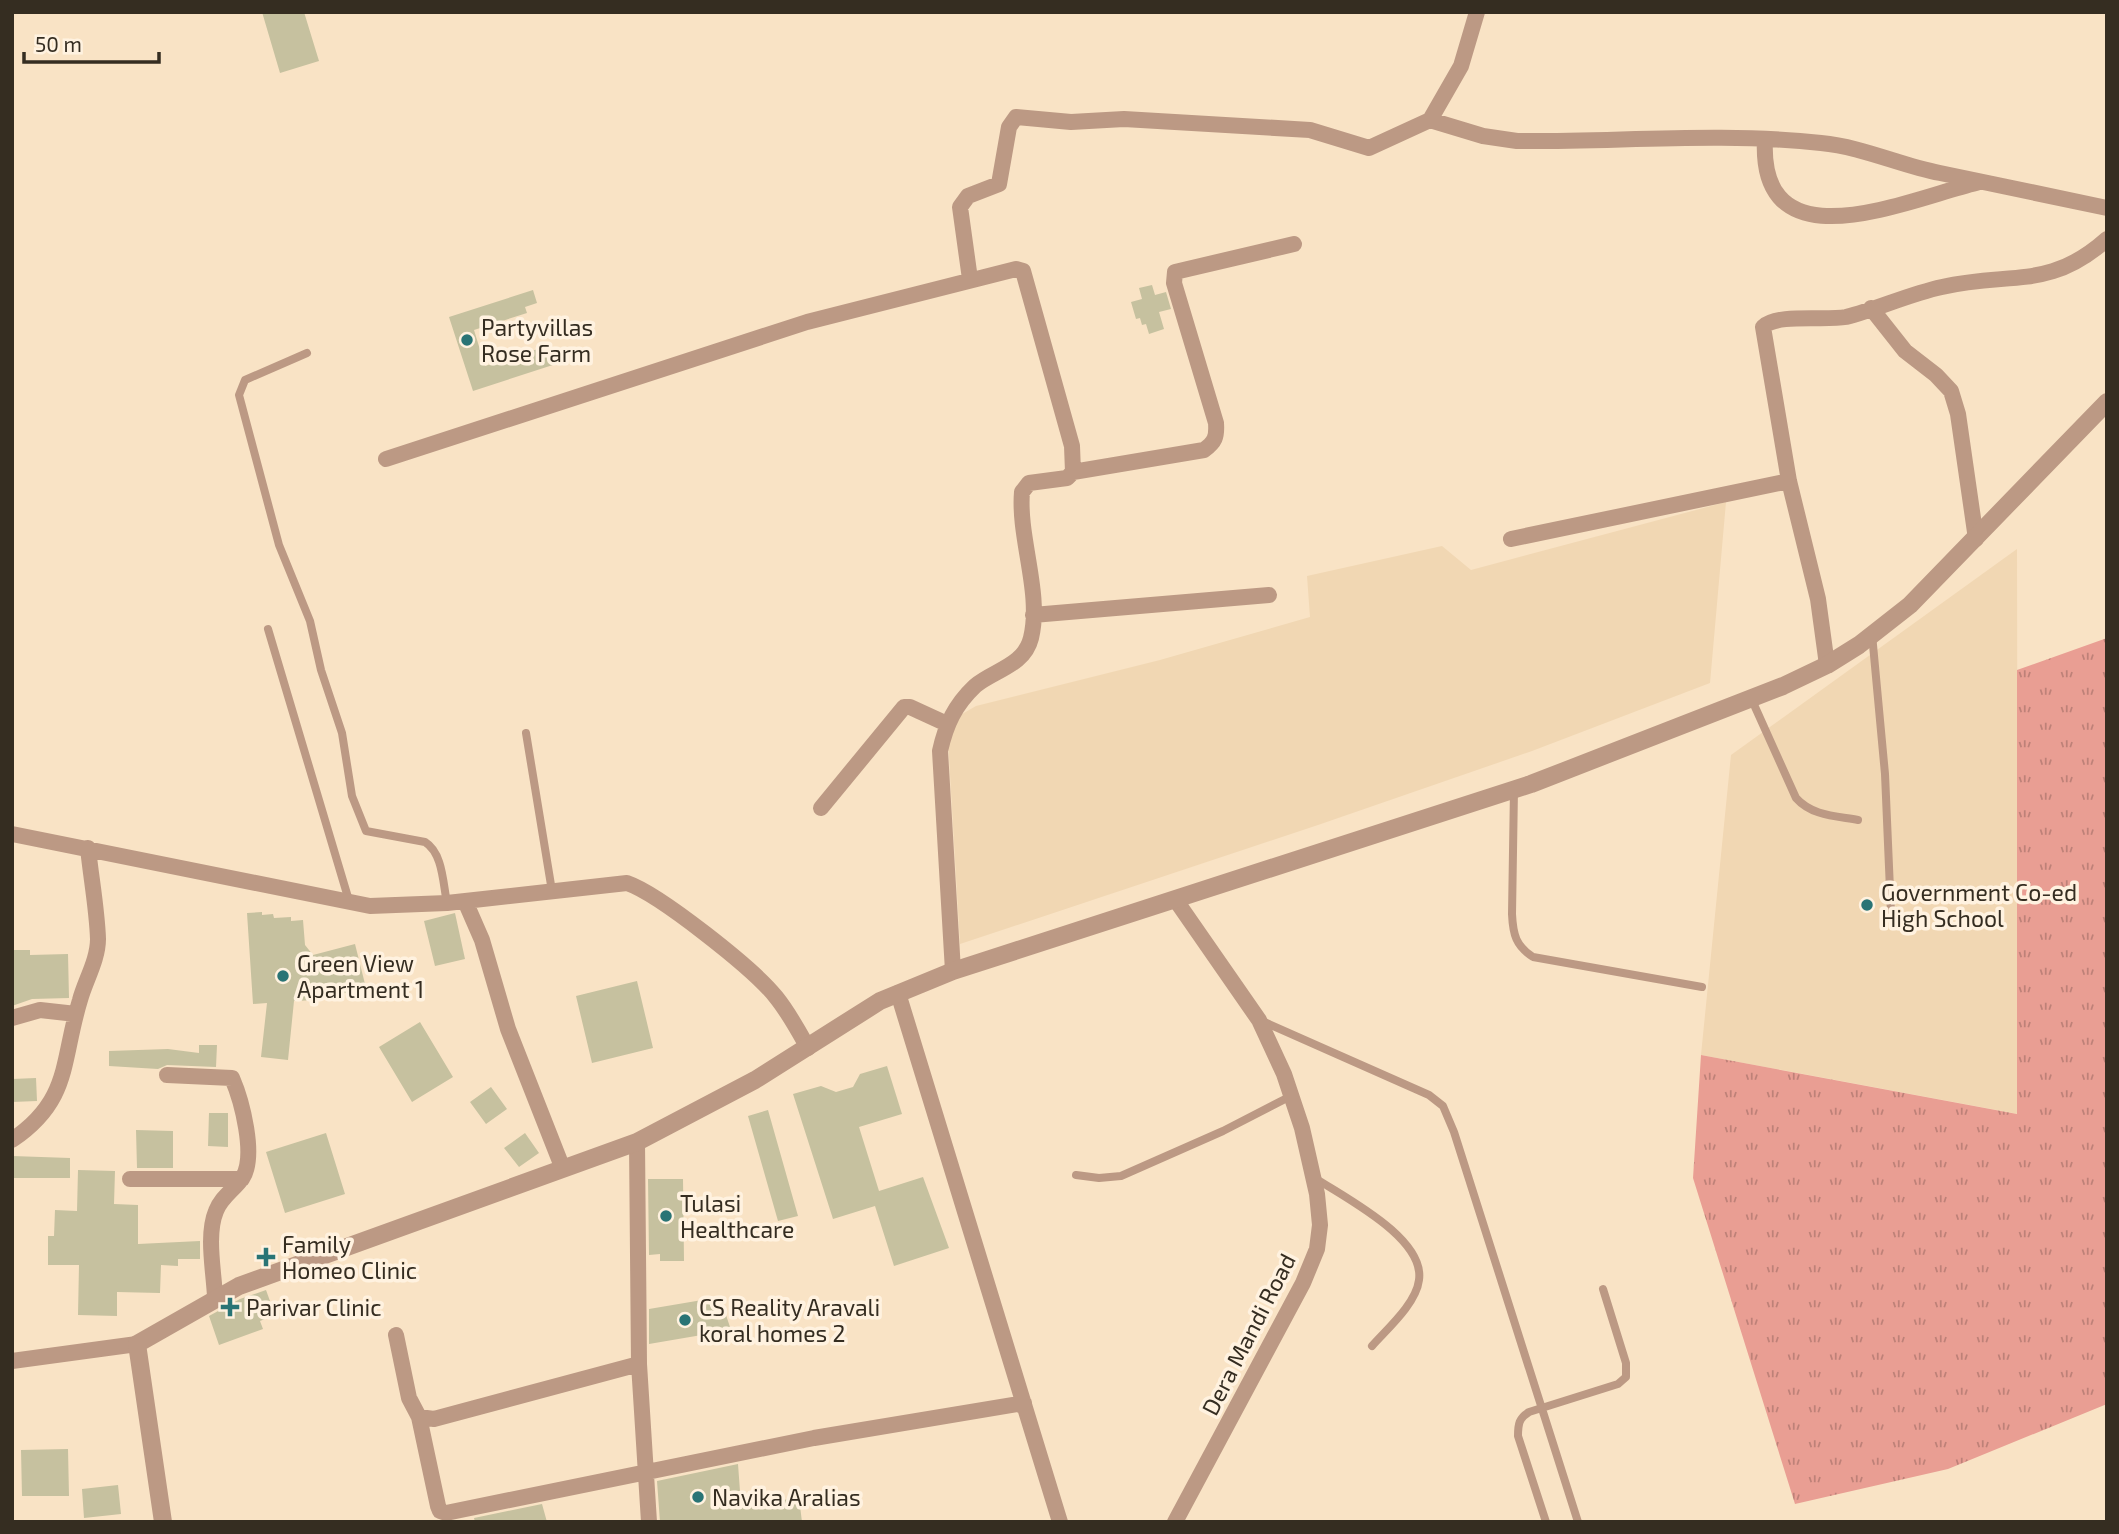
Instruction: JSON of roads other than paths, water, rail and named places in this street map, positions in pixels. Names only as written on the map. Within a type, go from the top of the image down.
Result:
[{"type":"street","points":[[970,279],[960,208],[968,196],[999,184],[1009,127],[1016,117],[1071,122],[1133,119],[1310,130],[1358,147],[1369,148],[1430,120],[1461,66],[1477,12]]},
{"type":"street","points":[[1430,120],[1483,136],[1517,141],[1765,139],[1856,149],[1938,173],[1986,180],[2107,208]]},
{"type":"street","points":[[1765,139],[1764,165],[1774,192],[1785,206],[1827,218],[1853,215],[1986,180]]},
{"type":"street","points":[[1827,665],[1818,599],[1789,481],[1763,327],[1776,320],[1845,317],[1947,286],[2028,278],[2060,271],[2086,257],[2107,239]]},
{"type":"street","points":[[953,971],[940,751],[947,724],[957,706],[977,684],[1023,654],[1031,639],[1033,615],[1022,492],[1028,483],[1067,478],[1073,472],[1204,450],[1212,444],[1217,435],[1216,424],[1174,283],[1175,272],[1294,244]]},
{"type":"street","points":[[386,459],[807,322],[1016,269],[1027,275],[1072,446],[1073,472]]},
{"type":"street","points":[[1871,308],[1905,351],[1936,375],[1951,391],[1958,415],[1976,539]]},
{"type":"street","points":[[12,1361],[136,1343],[215,1297],[638,1142],[755,1080],[898,993],[953,971],[1514,789],[1751,698],[1827,665],[1910,605],[2107,402]]},
{"type":"street","points":[[1511,539],[1789,481]]},
{"type":"street","points":[[1033,615],[1269,595]]},
{"type":"street","points":[[821,808],[904,707],[910,707],[947,724]]},
{"type":"street","points":[[12,834],[350,904],[394,907],[447,903],[626,883],[652,895],[767,988],[793,1020],[807,1048]]},
{"type":"street","points":[[12,1140],[36,1124],[50,1105],[63,1075],[76,1014],[98,941],[88,848]]},
{"type":"street","name":"Dera Mandi Road","points":[[1175,899],[1259,1020],[1291,1096],[1312,1176],[1320,1225],[1312,1260],[1287,1314],[1175,1522]]},
{"type":"street","points":[[465,901],[482,940],[508,1029],[563,1169]]},
{"type":"street","points":[[898,993],[1060,1522]]},
{"type":"street","points":[[12,1018],[40,1010],[76,1014]]},
{"type":"street","points":[[167,1075],[232,1078],[250,1154],[242,1179],[215,1211],[212,1230],[215,1297]]},
{"type":"street","points":[[638,1142],[639,1364],[649,1522]]},
{"type":"street","points":[[130,1179],[242,1179]]},
{"type":"street","points":[[396,1335],[409,1398],[419,1417],[438,1506],[440,1511],[446,1513],[814,1438],[1024,1403]]},
{"type":"street","points":[[136,1343],[163,1522]]},
{"type":"street","points":[[419,1417],[435,1419],[639,1364]]},
{"type":"lane","points":[[307,353],[245,380],[239,395],[279,545],[310,621],[321,670],[342,733],[357,814],[366,831],[432,846],[437,854],[447,903]]},
{"type":"lane","points":[[268,629],[350,904]]},
{"type":"lane","points":[[1872,634],[1885,774],[1891,913]]},
{"type":"lane","points":[[1751,698],[1796,798],[1805,808],[1821,814],[1858,820]]},
{"type":"lane","points":[[526,733],[552,891]]},
{"type":"lane","points":[[1514,789],[1512,922],[1519,947],[1533,957],[1702,987]]},
{"type":"lane","points":[[1259,1020],[1429,1095],[1443,1106],[1454,1132],[1578,1522]]},
{"type":"lane","points":[[1076,1175],[1099,1178],[1121,1176],[1223,1131],[1291,1096]]},
{"type":"lane","points":[[1312,1176],[1387,1226],[1408,1246],[1418,1263],[1419,1280],[1413,1296],[1372,1346]]},
{"type":"lane","points":[[1546,1522],[1518,1436],[1521,1417],[1541,1407],[1618,1384],[1626,1377],[1626,1363],[1603,1289]]},
{"type":"place","name":"Partyvillas Rose Farm","points":[[467,340]]},
{"type":"place","name":"Government Co-ed High School","points":[[1867,905]]},
{"type":"place","name":"Green View Apartment 1","points":[[283,976]]},
{"type":"place","name":"Tulasi Healthcare","points":[[666,1216]]},
{"type":"place","name":"Family Homeo Clinic","points":[[266,1257]]},
{"type":"place","name":"Parivar Clinic","points":[[230,1307]]},
{"type":"place","name":"CS Reality Aravali koral homes 2","points":[[685,1320]]},
{"type":"place","name":"Navika Aralias","points":[[698,1497]]}]
